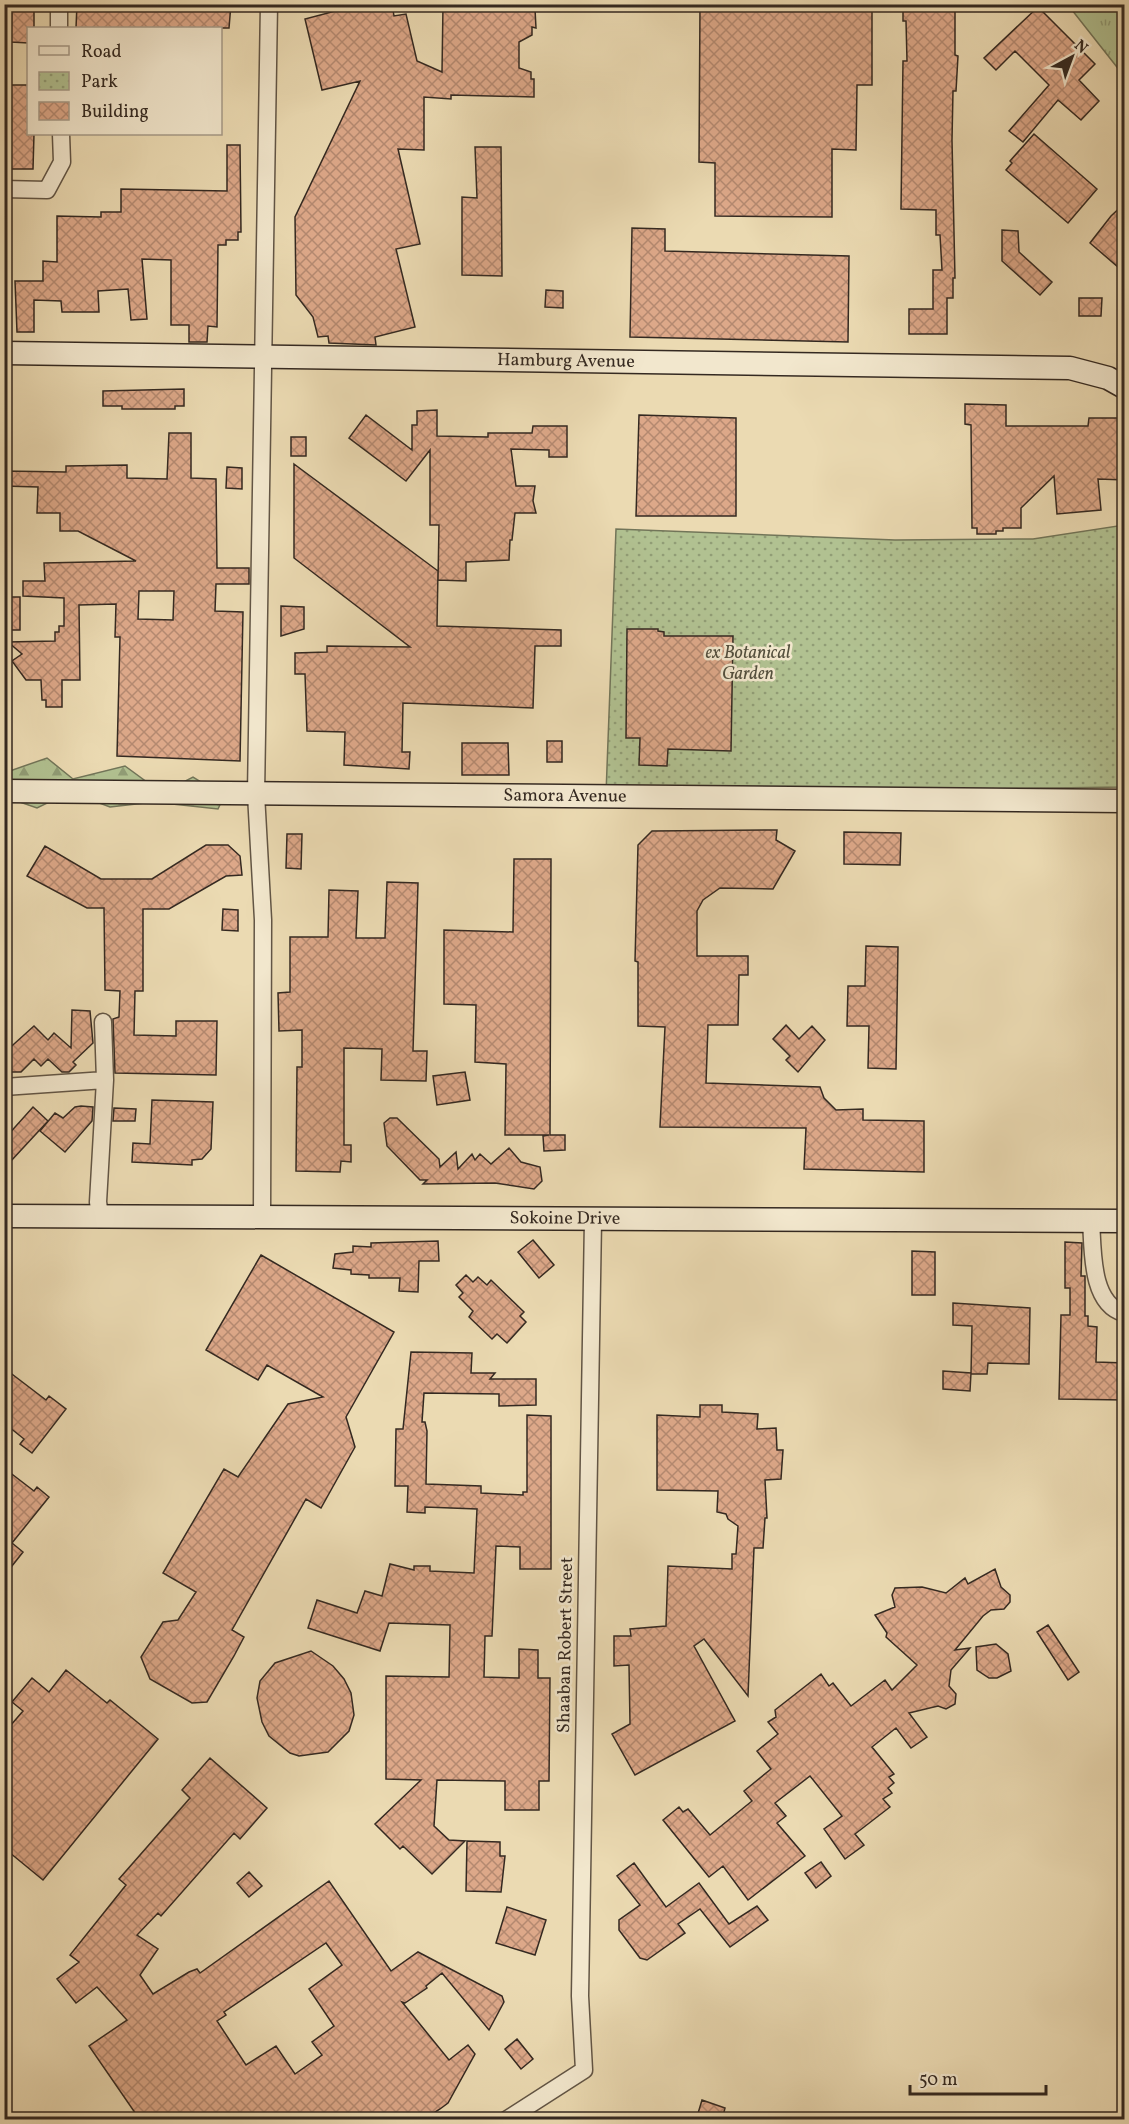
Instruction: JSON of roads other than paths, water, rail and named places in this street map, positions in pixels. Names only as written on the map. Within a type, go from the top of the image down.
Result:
[{"type":"street","points":[[261,1217],[263,920],[256,794],[269,4]]},
{"type":"street","points":[[4,189],[47,190],[62,162],[61,135]]},
{"type":"street","name":"Hamburg Avenue","points":[[4,353],[1070,368],[1108,378],[1125,387]]},
{"type":"street","name":"Samora Avenue","points":[[4,791],[1125,801]]},
{"type":"street","points":[[100,1215],[98,1202],[105,1080],[103,1022]]},
{"type":"street","points":[[4,1087],[105,1080]]},
{"type":"street","name":"Sokoine Drive","points":[[4,1216],[1125,1221]]},
{"type":"street","name":"Shaaban Robert Street","points":[[506,2120],[584,2070],[580,1996],[593,1220]]},
{"type":"street","points":[[1091,1220],[1096,1275],[1102,1292],[1116,1311],[1125,1313]]},
{"type":"park label","name":"ex Botanical Garden","points":[[748,663]]}]
